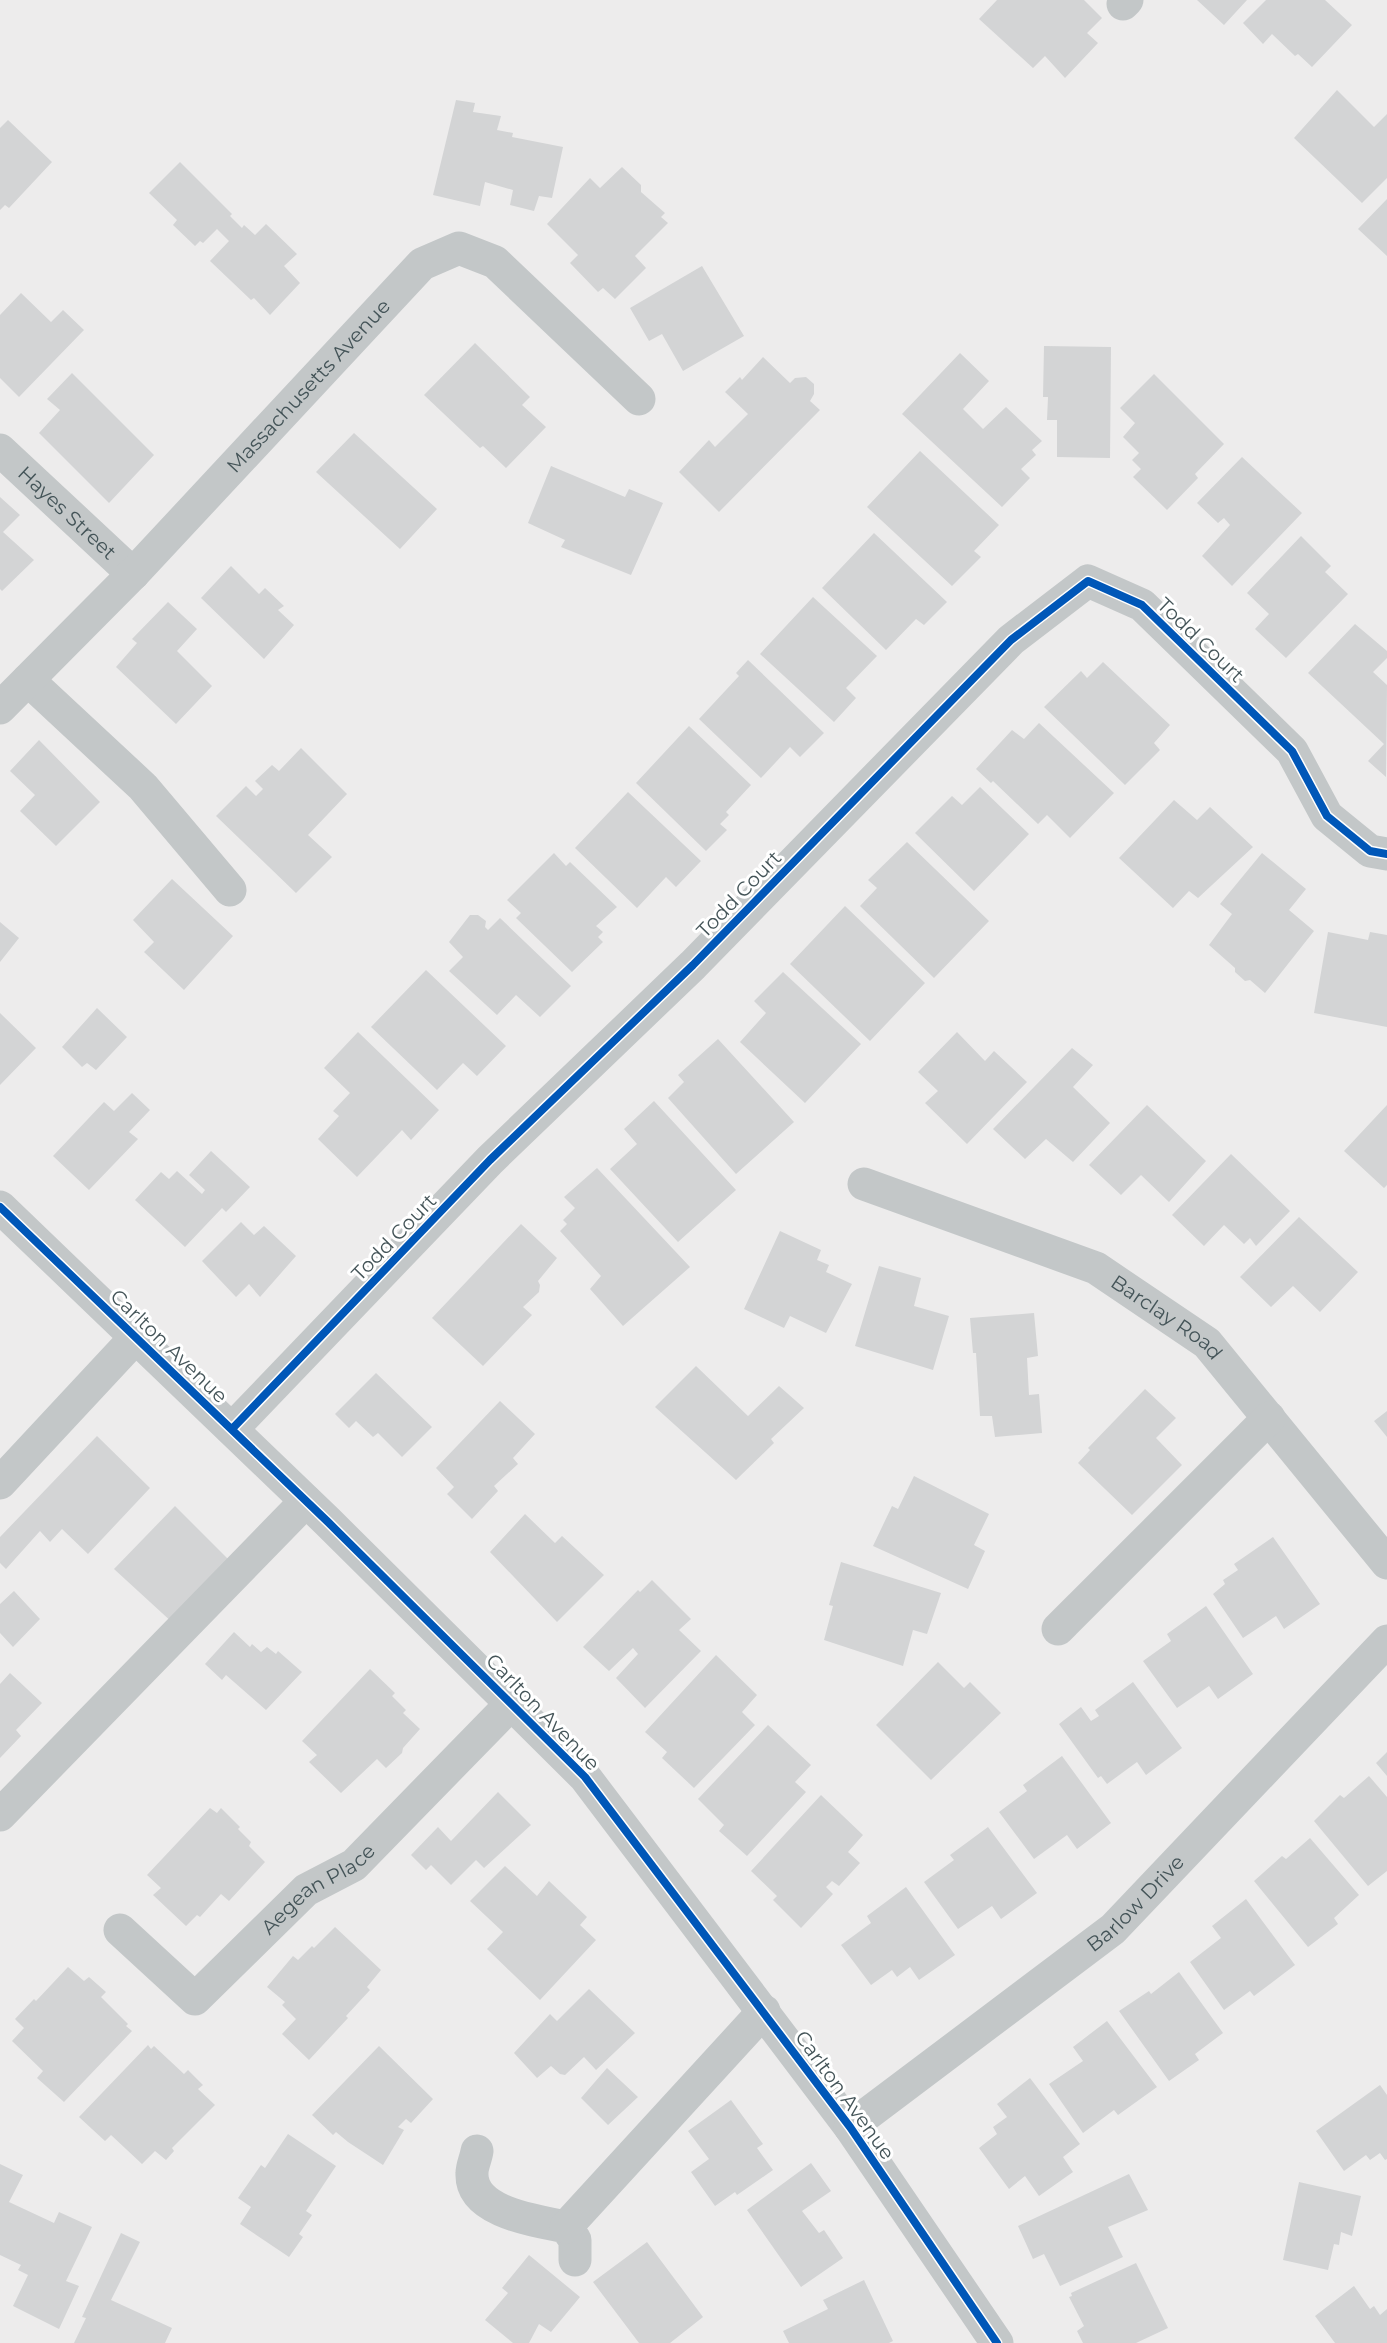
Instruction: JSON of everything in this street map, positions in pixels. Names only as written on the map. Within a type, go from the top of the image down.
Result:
[{"type":"street","name":"Massachusetts Avenue","points":[[0,708],[133,574],[423,264],[459,248],[495,262],[639,399]]},
{"type":"street","name":"Hayes Street","points":[[0,450],[133,574]]},
{"type":"street","name":"Todd Court","points":[[232,1429],[490,1160],[693,965],[1011,640],[1088,581],[1142,605],[1292,751],[1327,816],[1370,851],[1387,854]]},
{"type":"street","points":[[28,680],[143,787],[230,890]]},
{"type":"street","name":"Barclay Road","points":[[864,1184],[1096,1268],[1207,1343],[1387,1563]]},
{"type":"street","name":"Carlton Avenue","points":[[0,1207],[306,1501],[585,1777],[850,2127],[998,2343]]},
{"type":"street","points":[[0,1483],[136,1337]]},
{"type":"street","points":[[1058,1629],[1269,1418]]},
{"type":"street","points":[[0,1815],[306,1501]]},
{"type":"street","name":"Barlow Drive","points":[[850,2127],[1113,1929],[1387,1641]]},
{"type":"street","name":"Aegean Place","points":[[120,1930],[195,1999],[306,1890],[354,1865],[512,1703]]},
{"type":"street","points":[[566,2227],[764,2011]]},
{"type":"street","points":[[477,2151],[471,2175],[480,2197],[511,2215],[566,2227],[575,2240],[575,2260]]},
{"type":"building","points":[[997,0],[1084,0],[1102,18],[1087,33],[1098,43],[1065,78],[1045,56],[1033,68],[979,19]]},
{"type":"building","points":[[1197,0],[1247,0],[1224,25]]},
{"type":"building","points":[[1266,0],[1325,0],[1352,25],[1312,67],[1298,54],[1295,56],[1272,34],[1263,44],[1243,23]]},
{"type":"building","points":[[1337,90],[1374,127],[1387,114],[1387,178],[1362,203],[1294,138]]},
{"type":"building","points":[[456,100],[475,103],[473,112],[501,116],[497,130],[513,133],[512,137],[563,147],[552,198],[539,196],[534,211],[510,205],[513,190],[485,182],[480,206],[433,195]]},
{"type":"building","points":[[8,120],[52,162],[9,208],[5,205],[0,210],[0,128]]},
{"type":"building","points":[[180,162],[232,214],[230,216],[242,228],[244,225],[255,235],[266,224],[297,254],[284,266],[300,283],[270,315],[254,298],[251,300],[210,261],[229,241],[217,229],[203,243],[200,241],[195,246],[173,225],[177,220],[149,193]]},
{"type":"building","points":[[622,167],[641,185],[641,192],[665,213],[661,217],[668,223],[635,256],[646,268],[615,299],[603,288],[598,292],[570,263],[578,255],[547,224],[590,178],[600,188]]},
{"type":"building","points":[[1387,199],[1387,256],[1358,229]]},
{"type":"building","points":[[702,266],[744,336],[683,371],[662,334],[649,341],[630,308]]},
{"type":"building","points":[[21,293],[51,322],[63,310],[84,330],[19,397],[0,378],[0,315]]},
{"type":"building","points":[[475,343],[530,397],[522,405],[546,427],[506,468],[483,446],[480,448],[424,395]]},
{"type":"building","points":[[1044,346],[1111,347],[1110,458],[1057,457],[1057,420],[1047,420],[1048,397],[1043,397]]},
{"type":"building","points":[[960,353],[989,381],[963,409],[983,429],[1006,407],[1042,441],[1032,450],[1036,455],[1021,469],[1030,478],[1002,507],[902,414]]},
{"type":"building","points":[[763,357],[790,383],[795,378],[806,377],[814,384],[814,394],[810,401],[820,410],[719,512],[679,472],[709,440],[715,447],[748,414],[725,392],[740,377],[742,380]]},
{"type":"building","points":[[72,373],[154,455],[109,503],[39,433],[60,410],[47,399]]},
{"type":"building","points":[[1154,374],[1224,444],[1195,474],[1198,478],[1167,510],[1133,477],[1141,469],[1132,460],[1139,453],[1123,437],[1135,423],[1120,408]]},
{"type":"building","points":[[354,433],[437,509],[400,549],[316,472]]},
{"type":"building","points":[[920,451],[999,525],[974,551],[981,557],[952,586],[867,507]]},
{"type":"building","points":[[1242,457],[1302,513],[1232,586],[1202,556],[1230,525],[1224,518],[1218,523],[1197,503]]},
{"type":"building","points":[[551,466],[625,497],[629,489],[663,503],[631,575],[561,547],[565,540],[528,523]]},
{"type":"building","points":[[0,497],[20,515],[3,532],[34,560],[2,591],[0,589]]},
{"type":"building","points":[[874,533],[947,602],[924,625],[916,619],[886,650],[822,588]]},
{"type":"building","points":[[1301,536],[1331,566],[1325,572],[1348,594],[1286,658],[1255,629],[1269,614],[1247,593]]},
{"type":"building","points":[[231,566],[259,594],[265,588],[284,606],[278,610],[294,625],[264,659],[201,598]]},
{"type":"building","points":[[813,597],[877,656],[846,688],[856,698],[834,722],[760,654]]},
{"type":"building","points":[[168,602],[197,629],[177,651],[212,686],[176,724],[116,667],[137,643],[132,639]]},
{"type":"building","points":[[1355,624],[1387,651],[1387,658],[1373,672],[1387,685],[1386,777],[1368,761],[1384,744],[1308,673]]},
{"type":"building","points":[[748,660],[824,733],[800,757],[790,747],[761,778],[699,719],[739,676],[736,673]]},
{"type":"building","points":[[1103,662],[1170,725],[1154,743],[1160,750],[1125,785],[1044,707],[1081,671],[1087,678]]},
{"type":"building","points":[[1039,723],[1114,793],[1070,838],[1047,815],[1038,824],[993,781],[991,783],[976,769],[1012,730],[1024,739]]},
{"type":"building","points":[[689,726],[751,785],[726,812],[729,815],[720,824],[727,830],[706,851],[636,783]]},
{"type":"building","points":[[39,740],[100,802],[56,846],[20,811],[35,795],[10,771]]},
{"type":"building","points":[[301,748],[347,794],[308,835],[332,857],[296,893],[216,816],[246,786],[256,796],[263,789],[255,781],[272,765],[279,771]]},
{"type":"building","points":[[980,787],[1029,834],[974,891],[915,833],[952,796],[962,805]]},
{"type":"building","points":[[628,792],[701,861],[676,887],[666,877],[637,908],[575,848]]},
{"type":"building","points":[[1174,800],[1197,820],[1210,807],[1253,847],[1198,898],[1189,891],[1173,908],[1119,858]]},
{"type":"building","points":[[907,842],[989,921],[934,978],[860,906],[877,888],[868,880]]},
{"type":"building","points":[[554,853],[566,866],[570,862],[617,907],[596,926],[603,932],[598,937],[603,942],[572,972],[516,918],[521,913],[507,900]]},
{"type":"building","points":[[1262,853],[1306,889],[1289,910],[1314,931],[1265,993],[1250,980],[1245,981],[1235,972],[1235,968],[1209,945],[1232,914],[1220,904]]},
{"type":"building","points":[[172,879],[233,936],[184,990],[144,952],[154,942],[133,920]]},
{"type":"building","points":[[845,906],[925,983],[870,1041],[790,964]]},
{"type":"building","points":[[470,915],[478,915],[486,921],[485,927],[488,930],[500,918],[571,986],[540,1017],[516,995],[497,1015],[449,971],[463,957],[449,942]]},
{"type":"building","points":[[0,922],[19,938],[0,962]]},
{"type":"building","points":[[1328,932],[1368,940],[1370,932],[1387,935],[1387,1027],[1314,1013]]},
{"type":"building","points":[[426,970],[506,1046],[477,1076],[463,1063],[437,1090],[371,1027]]},
{"type":"building","points":[[783,972],[861,1044],[805,1103],[740,1042],[766,1013],[754,1001]]},
{"type":"building","points":[[97,1008],[127,1037],[96,1070],[87,1063],[82,1067],[62,1047]]},
{"type":"building","points":[[0,1013],[36,1048],[0,1085]]},
{"type":"building","points":[[358,1032],[439,1110],[411,1140],[402,1130],[357,1177],[318,1139],[339,1116],[333,1111],[350,1093],[324,1068]]},
{"type":"building","points":[[957,1032],[985,1061],[994,1051],[1027,1082],[967,1144],[925,1103],[938,1091],[918,1072]]},
{"type":"building","points":[[718,1039],[794,1122],[736,1174],[668,1098],[684,1082],[678,1075]]},
{"type":"building","points":[[1072,1048],[1093,1065],[1073,1087],[1110,1123],[1073,1162],[1046,1139],[1025,1159],[993,1129]]},
{"type":"building","points":[[132,1093],[150,1110],[129,1132],[138,1139],[89,1190],[53,1156],[104,1102],[114,1111]]},
{"type":"building","points":[[654,1101],[736,1190],[678,1242],[610,1169],[637,1144],[624,1129]]},
{"type":"building","points":[[1147,1105],[1206,1161],[1169,1202],[1141,1175],[1121,1195],[1089,1165]]},
{"type":"building","points":[[1387,1105],[1387,1185],[1384,1188],[1344,1151]]},
{"type":"building","points":[[211,1151],[250,1187],[226,1212],[222,1208],[185,1247],[135,1200],[161,1172],[169,1179],[177,1171],[202,1194],[205,1190],[189,1175]]},
{"type":"building","points":[[1231,1154],[1290,1211],[1256,1246],[1250,1238],[1244,1244],[1224,1225],[1204,1246],[1172,1215]]},
{"type":"building","points":[[597,1168],[690,1267],[623,1326],[590,1289],[601,1276],[560,1231],[567,1224],[563,1220],[575,1208],[564,1197]]},
{"type":"building","points":[[1299,1217],[1358,1272],[1320,1312],[1293,1286],[1271,1307],[1240,1277]]},
{"type":"building","points":[[241,1222],[254,1235],[264,1226],[296,1256],[260,1297],[249,1284],[236,1297],[202,1261]]},
{"type":"building","points":[[521,1224],[557,1258],[538,1281],[539,1292],[523,1307],[532,1315],[483,1366],[432,1318]]},
{"type":"building","points":[[780,1231],[821,1250],[817,1260],[829,1265],[826,1272],[852,1284],[826,1333],[790,1316],[784,1328],[744,1309]]},
{"type":"building","points":[[879,1266],[921,1278],[914,1306],[949,1316],[933,1370],[855,1346]]},
{"type":"building","points":[[1034,1313],[1038,1356],[1027,1358],[1029,1395],[1039,1394],[1042,1433],[995,1437],[992,1416],[980,1416],[976,1353],[973,1353],[970,1318]]},
{"type":"building","points":[[696,1366],[748,1416],[779,1386],[804,1408],[771,1439],[774,1443],[736,1480],[655,1407]]},
{"type":"building","points":[[376,1373],[432,1427],[402,1457],[378,1433],[373,1437],[356,1421],[349,1428],[335,1414]]},
{"type":"building","points":[[1145,1389],[1176,1418],[1156,1438],[1182,1465],[1132,1515],[1078,1463],[1090,1450],[1088,1448]]},
{"type":"building","points":[[500,1401],[535,1434],[513,1458],[518,1464],[494,1486],[498,1491],[472,1519],[447,1494],[454,1487],[436,1468]]},
{"type":"building","points":[[1387,1411],[1387,1437],[1374,1421]]},
{"type":"building","points":[[97,1436],[150,1488],[88,1554],[62,1529],[50,1542],[40,1531],[6,1569],[0,1563],[0,1537]]},
{"type":"building","points":[[914,1476],[989,1514],[974,1545],[985,1551],[968,1589],[873,1546],[892,1506],[898,1509]]},
{"type":"building","points":[[175,1506],[230,1561],[174,1624],[114,1569]]},
{"type":"building","points":[[525,1514],[555,1543],[562,1536],[604,1575],[557,1622],[490,1552]]},
{"type":"building","points":[[1273,1537],[1320,1604],[1284,1629],[1276,1616],[1243,1638],[1213,1594],[1225,1584],[1223,1580],[1238,1570],[1234,1564]]},
{"type":"building","points":[[841,1562],[941,1593],[927,1634],[913,1630],[903,1666],[824,1640],[833,1606],[829,1605]]},
{"type":"building","points":[[652,1580],[691,1619],[679,1630],[701,1651],[645,1708],[616,1678],[638,1654],[633,1648],[609,1671],[583,1647],[638,1590],[640,1592]]},
{"type":"building","points":[[14,1591],[40,1619],[13,1647],[0,1633],[0,1604]]},
{"type":"building","points":[[1206,1606],[1253,1674],[1218,1699],[1209,1686],[1177,1708],[1143,1661],[1171,1641],[1167,1634]]},
{"type":"building","points":[[234,1632],[250,1647],[252,1644],[261,1652],[267,1647],[276,1654],[278,1651],[302,1672],[266,1710],[226,1675],[222,1680],[205,1664]]},
{"type":"building","points":[[716,1655],[757,1695],[742,1712],[755,1725],[694,1788],[662,1758],[667,1752],[645,1732]]},
{"type":"building","points":[[938,1662],[964,1688],[970,1682],[1001,1713],[931,1780],[876,1725]]},
{"type":"building","points":[[370,1669],[395,1693],[392,1696],[406,1710],[403,1713],[420,1729],[403,1748],[402,1753],[386,1768],[377,1759],[341,1793],[309,1762],[317,1755],[302,1741]]},
{"type":"building","points":[[10,1673],[42,1703],[16,1730],[21,1736],[0,1758],[0,1684]]},
{"type":"building","points":[[1133,1682],[1182,1748],[1146,1775],[1137,1762],[1107,1784],[1101,1776],[1098,1778],[1059,1724],[1081,1707],[1091,1721],[1099,1716],[1095,1710]]},
{"type":"building","points":[[768,1725],[811,1765],[795,1782],[806,1792],[747,1856],[719,1831],[724,1825],[698,1799]]},
{"type":"building","points":[[1387,1752],[1387,1776],[1376,1763]]},
{"type":"building","points":[[1062,1756],[1111,1823],[1077,1849],[1067,1835],[1034,1859],[999,1812],[1027,1791],[1023,1785]]},
{"type":"building","points":[[1369,1776],[1387,1797],[1387,1871],[1368,1886],[1314,1821],[1340,1795],[1344,1798]]},
{"type":"building","points":[[498,1792],[531,1825],[484,1868],[476,1860],[451,1885],[431,1865],[426,1870],[411,1855],[438,1827],[451,1841]]},
{"type":"building","points":[[821,1795],[863,1835],[848,1852],[860,1863],[839,1886],[832,1881],[826,1887],[833,1894],[801,1928],[773,1900],[777,1896],[751,1871]]},
{"type":"building","points":[[210,1808],[217,1813],[221,1808],[240,1827],[238,1829],[251,1842],[249,1846],[265,1862],[229,1901],[221,1894],[200,1917],[197,1915],[186,1926],[153,1895],[161,1888],[147,1875]]},
{"type":"building","points":[[988,1827],[1037,1893],[1001,1919],[992,1906],[958,1929],[924,1882],[954,1860],[950,1855]]},
{"type":"building","points":[[1310,1838],[1359,1895],[1334,1918],[1338,1924],[1308,1947],[1254,1881],[1282,1856],[1286,1859]]},
{"type":"building","points":[[505,1866],[537,1896],[549,1881],[587,1917],[580,1925],[596,1940],[540,2000],[487,1949],[503,1932],[470,1901]]},
{"type":"building","points":[[906,1887],[955,1955],[919,1980],[910,1967],[897,1977],[892,1970],[871,1985],[841,1945],[871,1923],[867,1916]]},
{"type":"building","points":[[1246,1899],[1295,1965],[1254,1996],[1250,1991],[1224,2010],[1190,1962],[1221,1938],[1212,1926]]},
{"type":"building","points":[[335,1927],[381,1970],[367,1987],[370,1990],[346,2016],[348,2018],[309,2060],[282,2034],[296,2019],[282,2005],[285,2002],[267,1987],[293,1956],[298,1960]]},
{"type":"building","points":[[68,1967],[84,1981],[89,1977],[106,1992],[101,1997],[132,2031],[64,2102],[37,2078],[43,2071],[12,2041],[24,2028],[15,2019],[34,1999],[36,2001]]},
{"type":"building","points":[[1179,1972],[1223,2033],[1195,2054],[1199,2060],[1169,2081],[1119,2011],[1149,1991],[1151,1994]]},
{"type":"building","points":[[589,1989],[635,2033],[596,2070],[584,2057],[565,2075],[560,2074],[551,2066],[537,2078],[514,2053],[550,2014],[557,2021]]},
{"type":"building","points":[[1107,2021],[1157,2087],[1118,2115],[1114,2110],[1083,2133],[1049,2084],[1083,2061],[1073,2047]]},
{"type":"building","points":[[148,2045],[151,2049],[154,2046],[184,2074],[188,2070],[203,2085],[198,2089],[215,2105],[172,2148],[174,2151],[166,2160],[155,2151],[142,2164],[111,2135],[105,2141],[79,2117]]},
{"type":"building","points":[[379,2046],[433,2099],[411,2123],[406,2119],[398,2127],[404,2130],[383,2165],[336,2132],[333,2135],[312,2115]]},
{"type":"building","points":[[607,2068],[638,2097],[608,2125],[581,2098]]},
{"type":"building","points":[[1030,2078],[1080,2144],[1063,2157],[1073,2172],[1039,2196],[1025,2176],[1009,2189],[979,2148],[997,2134],[993,2127],[1007,2117],[997,2104]]},
{"type":"building","points":[[1380,2085],[1387,2095],[1387,2159],[1385,2160],[1380,2153],[1370,2160],[1366,2155],[1344,2171],[1316,2131]]},
{"type":"building","points":[[731,2100],[763,2144],[757,2148],[773,2170],[737,2195],[735,2192],[715,2206],[691,2172],[709,2159],[688,2131]]},
{"type":"building","points":[[288,2134],[336,2166],[306,2211],[312,2215],[299,2234],[303,2237],[289,2257],[240,2224],[251,2207],[238,2198],[261,2165],[265,2168]]},
{"type":"building","points":[[811,2163],[831,2191],[802,2211],[819,2233],[824,2230],[843,2258],[801,2287],[747,2210]]},
{"type":"building","points":[[0,2164],[23,2175],[9,2202],[54,2223],[59,2212],[92,2227],[66,2281],[79,2286],[59,2329],[13,2306],[28,2275],[18,2270],[21,2265],[0,2255]]},
{"type":"building","points":[[1129,2174],[1148,2210],[1108,2227],[1123,2257],[1060,2286],[1044,2254],[1033,2259],[1018,2226]]},
{"type":"building","points":[[1299,2182],[1361,2196],[1352,2236],[1341,2232],[1339,2245],[1334,2244],[1328,2270],[1283,2260]]},
{"type":"building","points":[[121,2233],[140,2242],[111,2300],[172,2328],[165,2343],[74,2343],[86,2318],[82,2317]]},
{"type":"building","points":[[647,2242],[703,2317],[670,2343],[639,2343],[593,2282]]},
{"type":"building","points":[[529,2255],[580,2297],[551,2332],[539,2324],[529,2343],[513,2343],[485,2320],[508,2293],[502,2288]]},
{"type":"building","points":[[1136,2263],[1168,2328],[1136,2343],[1083,2343],[1077,2331],[1084,2326],[1069,2297],[1072,2296],[1071,2293]]},
{"type":"building","points":[[864,2280],[893,2341],[889,2343],[789,2343],[783,2331],[828,2309],[823,2300]]},
{"type":"building","points":[[1354,2286],[1370,2309],[1374,2306],[1380,2315],[1387,2309],[1387,2343],[1335,2343],[1315,2316]]},
{"type":"cycle path","points":[[232,1429],[490,1160],[693,965],[1011,640],[1088,581],[1142,605],[1292,751],[1327,816],[1370,851],[1387,854]]},
{"type":"cycle path","points":[[0,1207],[328,1522],[585,1777],[850,2127],[997,2343]]}]
